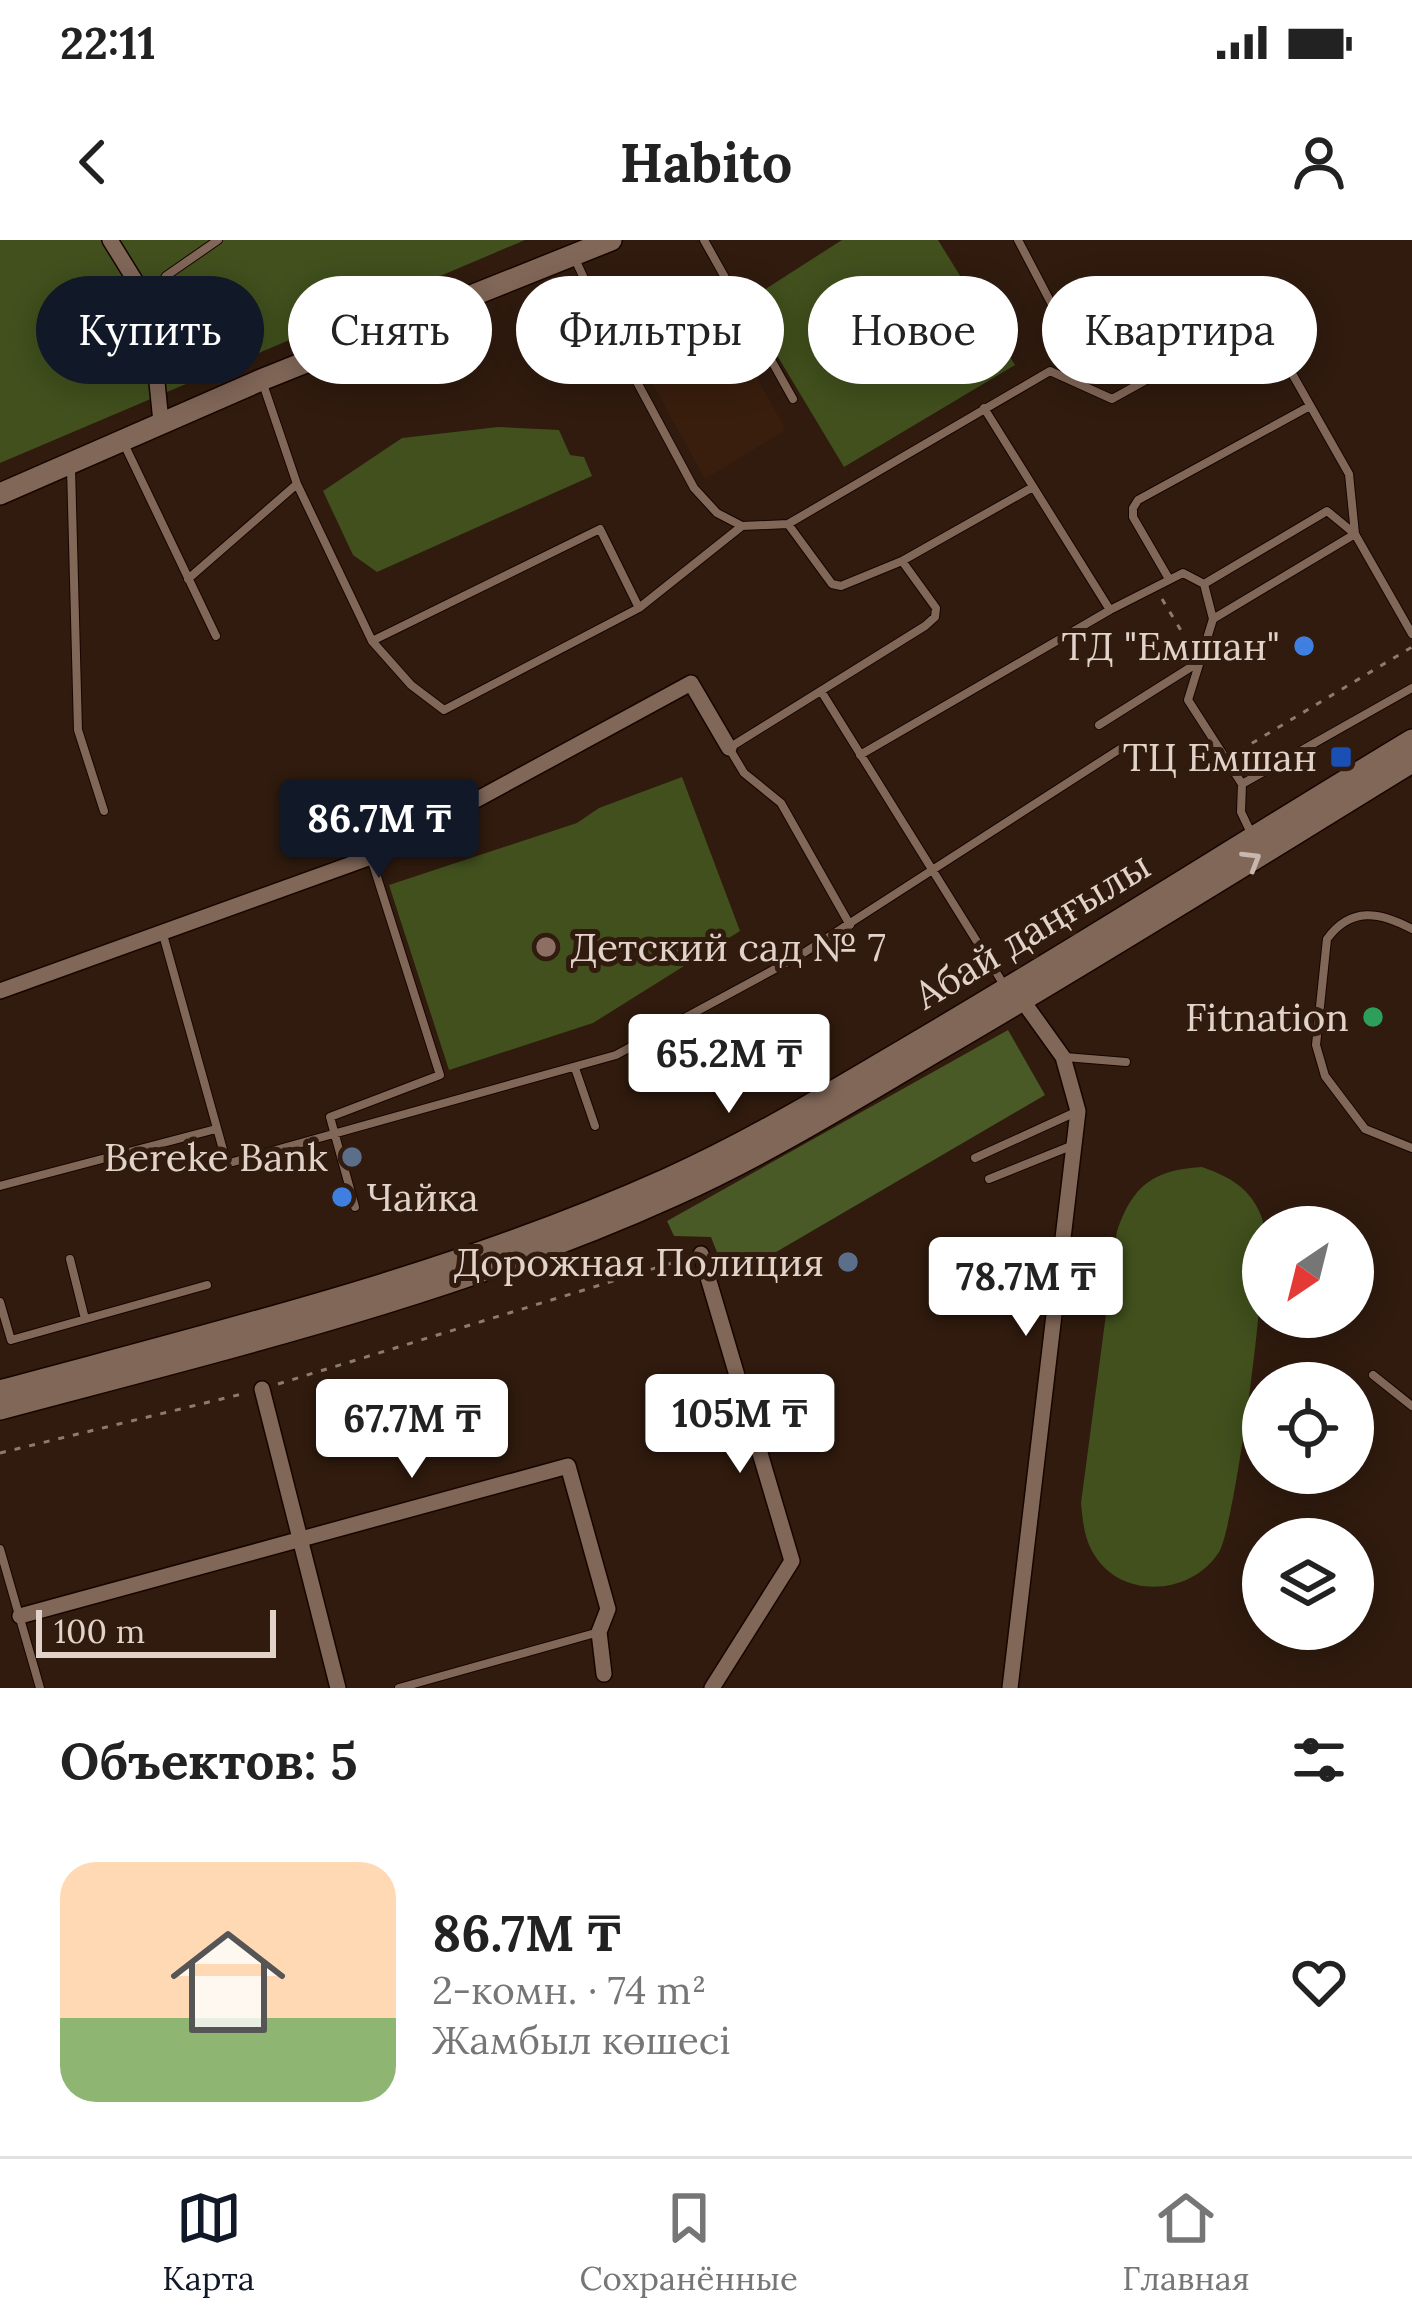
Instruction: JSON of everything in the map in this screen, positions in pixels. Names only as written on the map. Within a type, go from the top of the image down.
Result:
[{"type":"main road","points":[[264,379],[610,240]]},
{"type":"main road","points":[[0,494],[251,384]]},
{"type":"main road","name":"Абай даңғылы","points":[[0,1409],[416,1294],[536,1253],[677,1195],[792,1136],[1253,837],[1412,740]]},
{"type":"main road","name":"Абай даңғылы","points":[[0,1391],[365,1291],[530,1236],[669,1178],[1016,994],[1412,762]]},
{"type":"street","points":[[110,240],[132,276]]},
{"type":"street","points":[[157,384],[161,422]]},
{"type":"street","points":[[0,991],[371,857],[692,683],[729,748]]},
{"type":"street","points":[[1010,1688],[1078,1111],[1063,1057],[1016,994]]},
{"type":"street","points":[[701,1254],[792,1561],[712,1688]]},
{"type":"street","points":[[262,1389],[338,1688]]},
{"type":"street","points":[[20,1616],[568,1466],[608,1609],[599,1633],[604,1674]]},
{"type":"lane","points":[[165,276],[218,240]]},
{"type":"lane","points":[[704,240],[794,399]]},
{"type":"lane","points":[[1018,240],[1042,286]]},
{"type":"lane","points":[[574,256],[694,488],[717,513],[742,526],[788,524],[1050,370],[1112,399],[1260,316],[1348,474],[1355,534]]},
{"type":"lane","points":[[262,384],[298,484],[372,641],[411,685],[445,710],[639,608],[742,526]]},
{"type":"lane","points":[[1170,579],[1133,517],[1138,500],[1310,406]]},
{"type":"lane","points":[[984,408],[1110,610]]},
{"type":"lane","points":[[122,439],[216,636]]},
{"type":"lane","points":[[70,461],[78,730],[104,812]]},
{"type":"lane","points":[[188,579],[298,484]]},
{"type":"lane","points":[[788,524],[832,584],[841,586],[902,561],[1033,487]]},
{"type":"lane","points":[[1204,584],[1327,511],[1355,534],[1412,634]]},
{"type":"lane","points":[[372,641],[600,529],[639,608]]},
{"type":"lane","points":[[1213,619],[1355,534]]},
{"type":"lane","points":[[850,925],[781,803],[744,773],[729,748],[935,617],[936,608],[902,561]]},
{"type":"lane","points":[[860,755],[1110,610],[1183,573],[1204,584],[1213,619],[1187,700],[1241,784],[1241,812],[1253,837]]},
{"type":"lane","points":[[1099,725],[1199,662]]},
{"type":"lane","points":[[1241,784],[1412,688]]},
{"type":"lane","points":[[821,691],[932,874],[1016,994]]},
{"type":"lane","points":[[208,1169],[616,1055],[850,925],[1120,749]]},
{"type":"lane","points":[[355,1208],[330,1117],[440,1075],[371,857]]},
{"type":"lane","points":[[1412,916],[1408,926],[1370,913],[1353,917],[1332,932],[1327,939],[1316,1045],[1325,1076],[1365,1130],[1412,1148]]},
{"type":"lane","points":[[162,929],[227,1164]]},
{"type":"lane","points":[[1063,1057],[1126,1062]]},
{"type":"lane","points":[[575,1068],[595,1126]]},
{"type":"lane","points":[[975,1158],[1078,1111]]},
{"type":"lane","points":[[0,1186],[216,1129]]},
{"type":"lane","points":[[989,1179],[1074,1145]]},
{"type":"lane","points":[[70,1259],[85,1319]]},
{"type":"lane","points":[[0,1302],[10,1340],[206,1285]]},
{"type":"lane","points":[[1374,1376],[1412,1406]]},
{"type":"lane","points":[[0,1549],[40,1688]]},
{"type":"lane","points":[[399,1688],[599,1633]]},
{"type":"path","points":[[1155,587],[1199,662]]},
{"type":"path","points":[[1226,759],[1412,647]]},
{"type":"path","points":[[0,1453],[262,1389],[701,1254]]},
{"type":"shaded area","points":[[653,384],[760,384],[786,430],[705,479]]},
{"type":"green space","points":[[0,240],[525,240],[440,276],[288,276],[288,341],[264,351],[264,276],[36,276],[36,384],[186,384],[0,463]]},
{"type":"green space","points":[[842,240],[938,240],[960,276],[808,276],[808,384],[983,384],[844,467],[784,367],[784,277]]},
{"type":"green space","points":[[498,427],[559,430],[570,455],[584,457],[592,476],[377,572],[353,555],[323,491],[402,438]]},
{"type":"green space","points":[[682,777],[740,931],[593,1023],[449,1070],[389,885],[577,823],[599,808]]},
{"type":"green space","points":[[1008,1030],[1045,1095],[728,1280],[711,1237],[674,1236],[667,1221]]},
{"type":"green space","points":[[1202,1167],[1238,1185],[1256,1206],[1242,1206],[1242,1338],[1256,1338],[1253,1362],[1242,1362],[1242,1447],[1219,1552],[1192,1577],[1157,1587],[1122,1580],[1107,1570],[1086,1537],[1081,1503],[1117,1231],[1138,1191],[1170,1172]]},
{"type":"place","name":"ТД \"Емшан\"","points":[[1304,646]]},
{"type":"place","name":"ТЦ Емшан","points":[[1341,757]]},
{"type":"place","name":"Детский сад № 7","points":[[546,947]]},
{"type":"place","name":"Fitnation","points":[[1373,1017]]},
{"type":"place","name":"Bereke Bank","points":[[352,1157]]},
{"type":"place","name":"Чайка","points":[[342,1197]]},
{"type":"place","name":"Дорожная Полиция","points":[[848,1262]]}]
